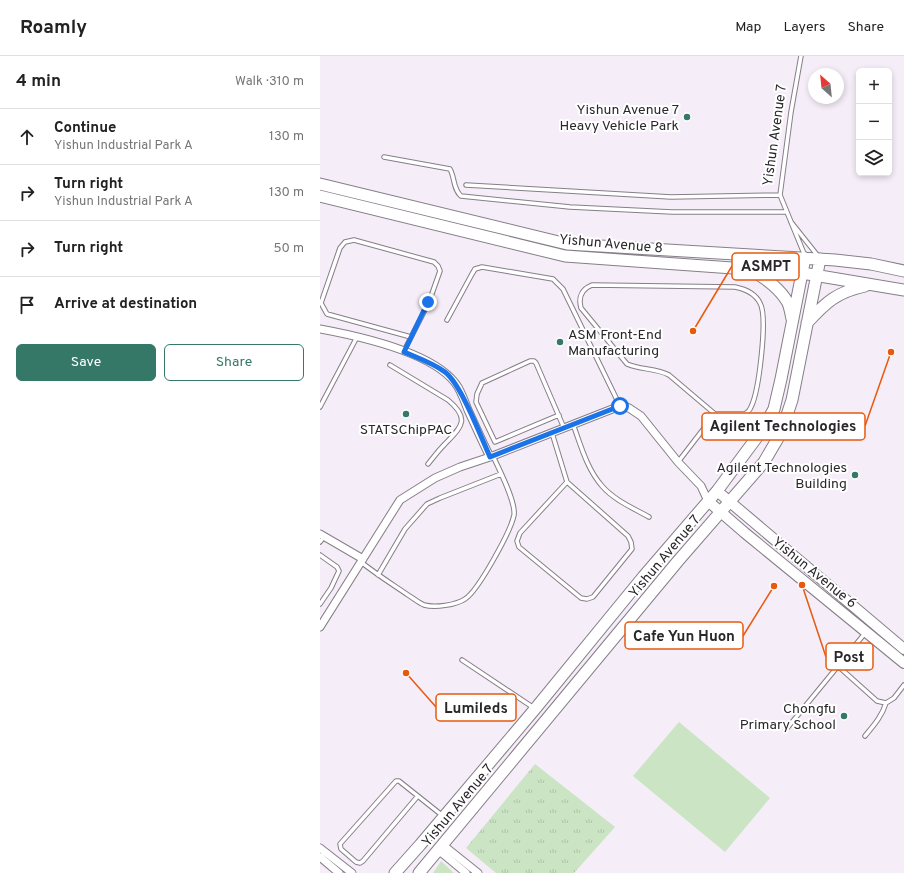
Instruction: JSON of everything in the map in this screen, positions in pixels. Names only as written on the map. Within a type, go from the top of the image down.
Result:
[{"type":"main road","name":"Yishun Avenue 8","points":[[320,184],[567,244],[820,259],[871,264],[904,271]]},
{"type":"main road","name":"Yishun Avenue 8","points":[[320,196],[565,256],[817,275],[904,290]]},
{"type":"main road","name":"Yishun Avenue 7","points":[[395,873],[444,817],[717,491],[764,429],[771,415],[781,379],[805,258]]},
{"type":"main road","name":"Yishun Avenue 7","points":[[419,873],[678,561],[764,462],[781,433],[796,382],[820,259]]},
{"type":"main road","points":[[748,270],[760,275],[772,284],[788,304],[793,324]]},
{"type":"main road","points":[[807,323],[822,306],[836,296],[849,290],[871,285]]},
{"type":"main road","name":"Yishun Avenue 6","points":[[717,491],[904,648]]},
{"type":"main road","name":"Yishun Avenue 6","points":[[708,501],[904,663]]},
{"type":"main road","points":[[666,551],[678,561]]},
{"type":"main road","points":[[420,845],[434,842],[440,849]]},
{"type":"street","points":[[320,329],[357,337],[404,352],[435,365],[447,374],[458,387],[491,456]]},
{"type":"street","points":[[321,624],[400,500],[434,478],[620,406],[629,408],[641,416],[678,462],[701,486],[708,501]]},
{"type":"street","points":[[701,486],[717,491]]},
{"type":"street","points":[[321,538],[362,561]]},
{"type":"street","points":[[320,848],[352,873]]},
{"type":"street","points":[[440,849],[442,853],[466,873]]},
{"type":"street","points":[[440,849],[478,873]]},
{"type":"street","points":[[320,857],[339,873]]},
{"type":"lane","name":"Yishun Avenue 7","points":[[801,56],[780,196],[805,258]]},
{"type":"lane","points":[[384,157],[450,169],[456,190],[461,196],[570,207],[672,212],[786,212]]},
{"type":"lane","points":[[466,185],[671,197],[780,196]]},
{"type":"lane","name":"Yishun Avenue 7","points":[[788,218],[820,259]]},
{"type":"lane","points":[[404,352],[428,302],[440,271],[438,266],[434,262],[354,240],[345,242],[340,248],[321,303],[327,314],[411,337]]},
{"type":"lane","points":[[447,320],[475,269],[482,266],[553,278],[563,289],[620,406]]},
{"type":"lane","points":[[592,285],[735,287],[743,288],[756,296],[761,304],[763,313],[762,356],[755,397],[751,408],[745,414],[715,414],[670,375],[662,371],[635,368],[628,364],[581,308],[580,302],[583,291],[592,285]]},
{"type":"lane","points":[[320,407],[357,337]]},
{"type":"lane","points":[[559,415],[495,442],[476,402],[479,387],[482,383],[530,361],[534,361],[559,415],[564,428]]},
{"type":"lane","points":[[390,366],[448,400],[455,406],[462,418],[460,428],[428,464]]},
{"type":"lane","points":[[678,462],[715,414]]},
{"type":"lane","points":[[573,424],[587,463],[602,486],[618,499],[649,517]]},
{"type":"lane","points":[[552,433],[567,482],[628,536],[631,542],[632,548],[627,555],[593,597],[587,599],[581,598],[519,547],[517,541],[520,533],[567,482]]},
{"type":"lane","points":[[362,561],[378,575],[424,605],[436,606],[454,604],[466,599],[485,575],[506,536],[514,516],[513,505],[501,474],[491,456]]},
{"type":"lane","points":[[378,575],[405,529],[427,504],[501,474]]},
{"type":"lane","points":[[320,555],[337,567],[339,571],[320,604]]},
{"type":"lane","points":[[788,727],[866,631]]},
{"type":"lane","points":[[462,660],[535,709]]},
{"type":"lane","points":[[839,666],[877,701],[886,703]]},
{"type":"lane","points":[[865,736],[880,718],[886,703],[894,698],[904,685]]},
{"type":"lane","points":[[417,797],[363,861],[360,863],[356,862],[341,849],[340,844],[393,783],[399,781],[417,797],[444,817]]},
{"type":"green space","points":[[679,722],[770,798],[725,852],[633,776]]},
{"type":"green space","points":[[535,764],[615,827],[574,873],[496,873],[466,848]]},
{"type":"green space","points":[[441,861],[454,873],[433,873]]},
{"type":"place","name":"Yishun Avenue 7 Heavy Vehicle Park","points":[[687,117]]},
{"type":"place","name":"ASMPT","points":[[693,331]]},
{"type":"place","name":"ASM Front-End Manufacturing","points":[[560,342]]},
{"type":"place","name":"Agilent Technologies","points":[[891,352]]},
{"type":"place","name":"STATSChipPAC","points":[[406,414]]},
{"type":"place","name":"Agilent Technologies Building","points":[[855,475]]},
{"type":"place","name":"Post","points":[[802,585]]},
{"type":"place","name":"Cafe Yun Huon","points":[[774,586]]},
{"type":"place","name":"Lumileds","points":[[406,673]]},
{"type":"place","name":"Chongfu Primary School","points":[[844,716]]},
{"type":"route","points":[[428,302],[404,352],[435,365],[447,374],[458,387],[490,457],[620,406]]}]
